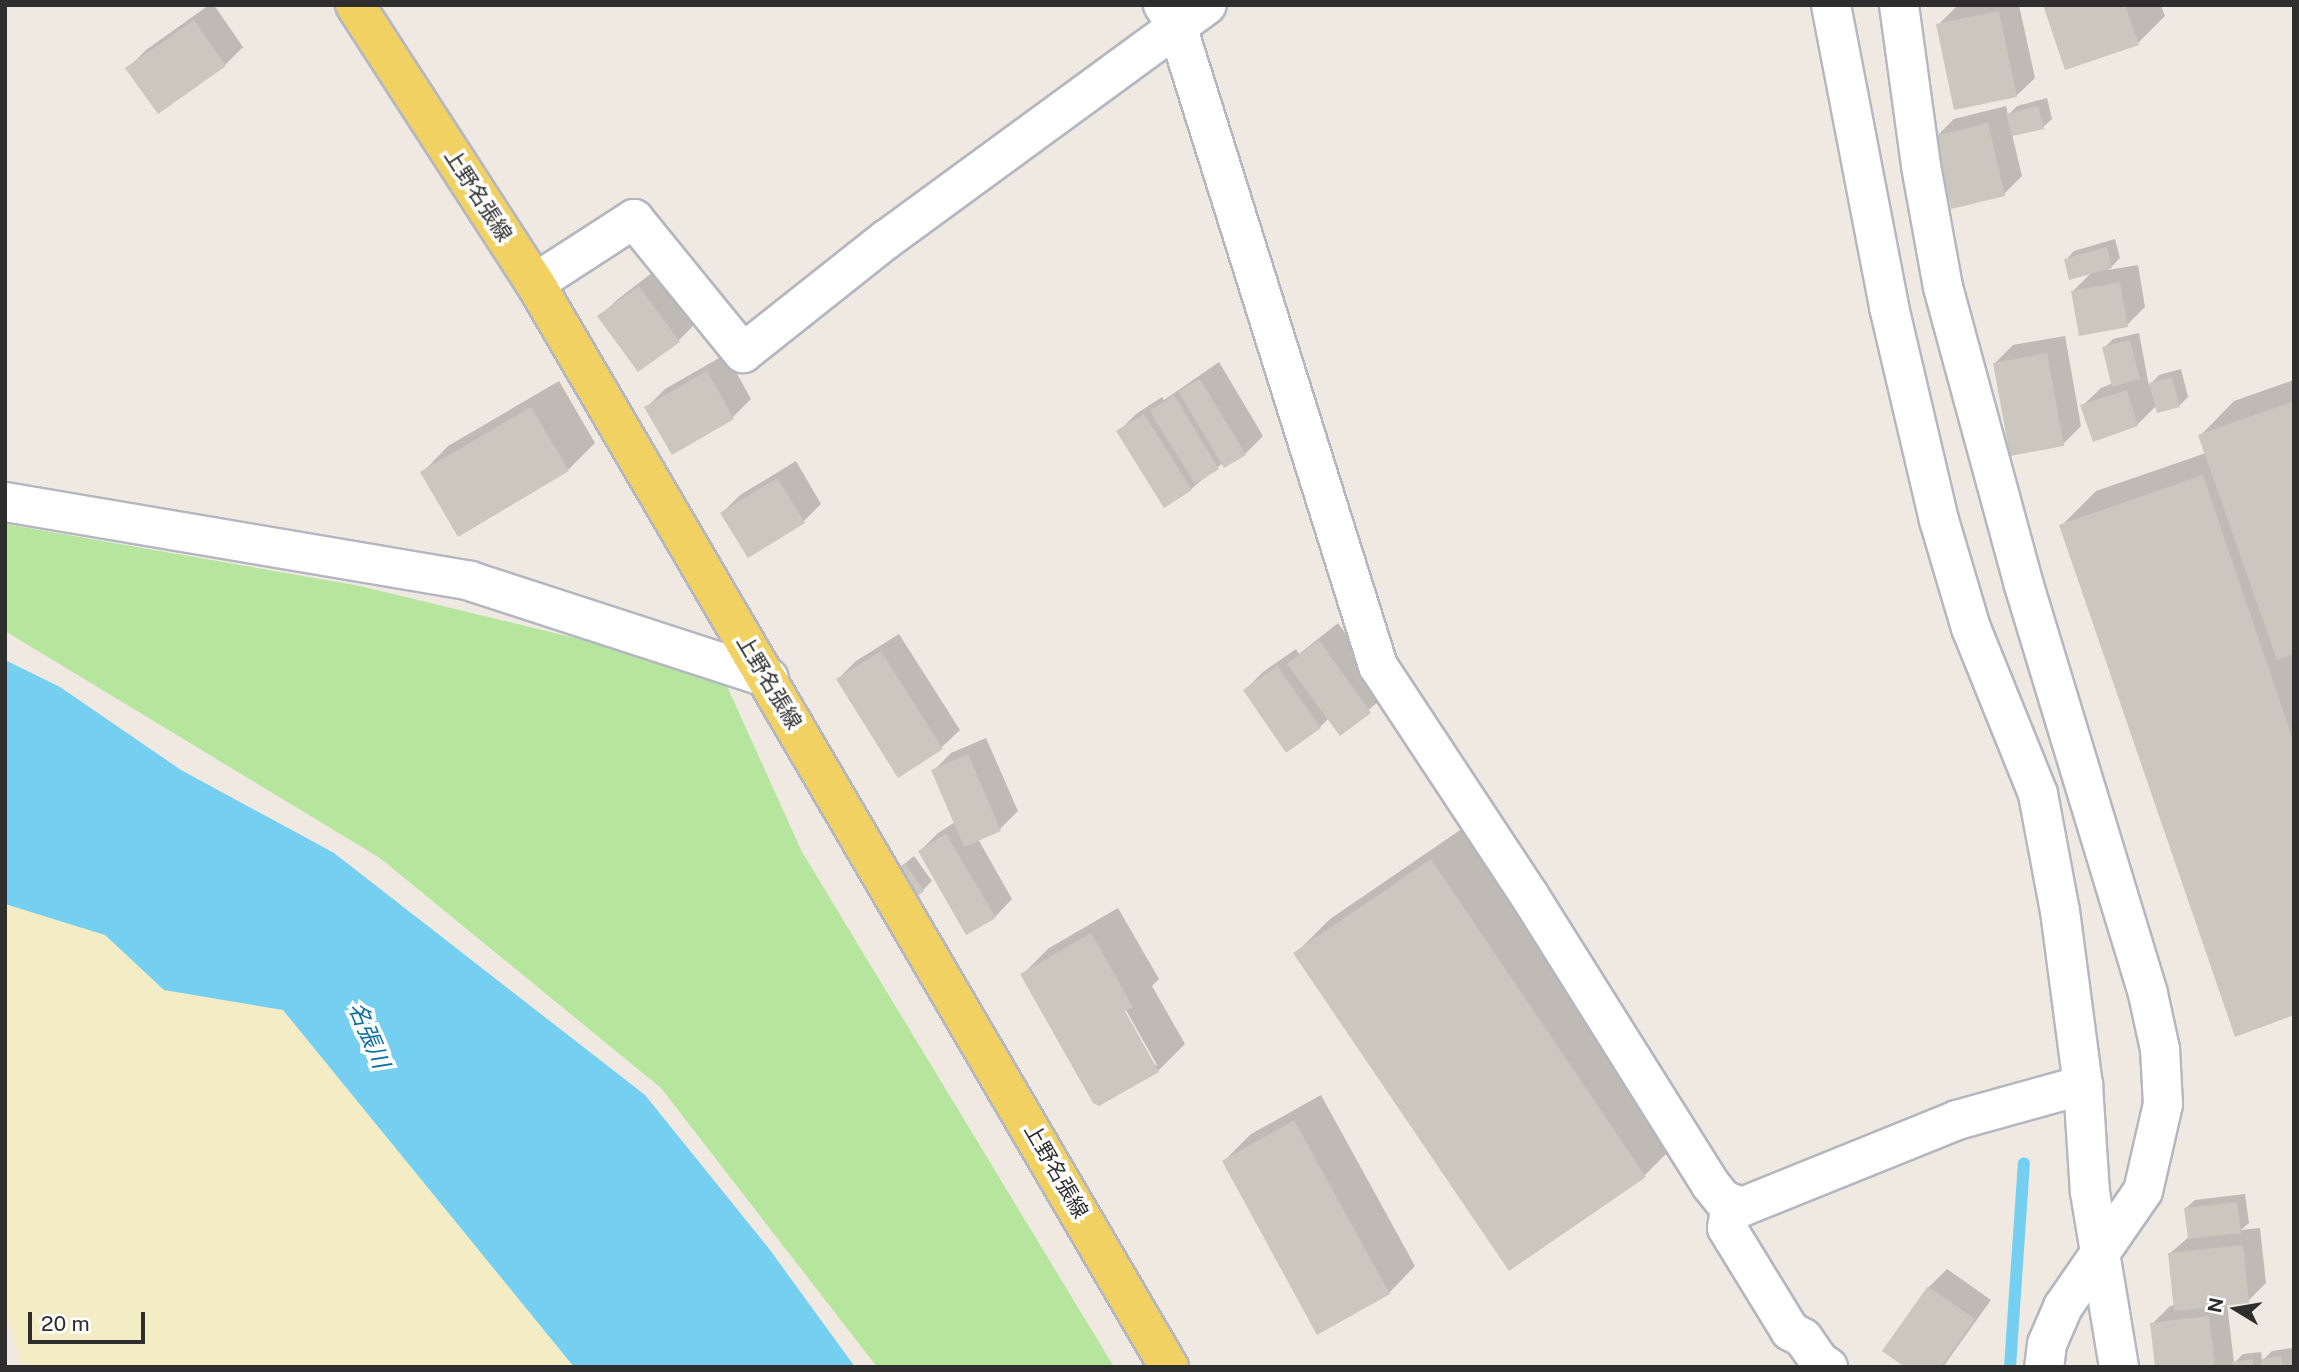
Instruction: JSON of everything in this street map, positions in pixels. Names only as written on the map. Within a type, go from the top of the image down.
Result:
[{"type":"main road","name":"上野名張線","points":[[355,5],[535,283],[722,607],[769,678],[1169,1367]]},
{"type":"street","points":[[1832,5],[1889,307],[1939,520],[1971,628],[2038,794],[2060,911],[2082,1085],[2085,1144],[2100,1257],[2119,1367]]},
{"type":"street","points":[[1899,5],[1921,166],[1942,287],[2023,582],[2148,994],[2160,1049],[2163,1104],[2143,1191],[2063,1307],[2048,1344],[2044,1367]]},
{"type":"street","points":[[535,283],[634,219],[743,353],[1182,12],[1378,666],[1529,895],[1723,1200],[1742,1207],[1957,1120],[2082,1085]]},
{"type":"street","points":[[5,502],[470,581],[769,678]]},
{"type":"street","points":[[1731,1203],[1727,1227],[1790,1331],[1803,1338],[1819,1361],[1828,1367]]},
{"type":"green space","points":[[5,524],[360,586],[721,673],[802,852],[1114,1367],[877,1367],[661,1088],[380,858],[5,631]]},
{"type":"sand","points":[[5,904],[105,935],[164,990],[283,1010],[574,1367],[22,1367],[5,1310]]},
{"type":"water","name":"名張川","points":[[5,660],[60,687],[181,770],[334,853],[645,1095],[770,1250],[855,1367],[574,1367],[283,1010],[164,990],[105,935],[5,904]]},
{"type":"building","points":[[2043,5],[2125,5],[2139,45],[2065,70]]},
{"type":"building","points":[[1999,11],[2017,97],[1954,110],[1936,24]]},
{"type":"building","points":[[194,20],[226,66],[158,114],[125,68]]},
{"type":"building","points":[[2038,106],[2044,129],[2012,136],[2006,114]]},
{"type":"building","points":[[1988,123],[2005,196],[1951,209],[1934,136]]},
{"type":"building","points":[[2107,247],[2112,268],[2069,280],[2064,259]]},
{"type":"building","points":[[2120,282],[2128,327],[2079,336],[2071,291]]},
{"type":"building","points":[[639,286],[680,342],[638,372],[597,316]]},
{"type":"building","points":[[2130,340],[2140,379],[2112,387],[2102,347]]},
{"type":"building","points":[[2047,353],[2064,446],[2010,456],[1993,363]]},
{"type":"building","points":[[707,371],[734,419],[672,455],[644,407]]},
{"type":"building","points":[[2172,377],[2180,407],[2157,413],[2149,383]]},
{"type":"building","points":[[1200,379],[1246,455],[1224,468],[1178,391]]},
{"type":"building","points":[[2127,390],[2138,426],[2093,442],[2080,405]]},
{"type":"building","points":[[1174,395],[1219,469],[1195,484],[1150,411]]},
{"type":"building","points":[[2294,401],[2294,654],[2277,660],[2198,435]]},
{"type":"building","points":[[531,407],[569,471],[458,537],[420,472]]},
{"type":"building","points":[[1144,414],[1192,490],[1164,508],[1116,431]]},
{"type":"building","points":[[2203,475],[2294,743],[2294,1015],[2235,1037],[2059,525]]},
{"type":"building","points":[[777,478],[805,523],[748,558],[720,513]]},
{"type":"building","points":[[1319,640],[1371,713],[1340,736],[1287,664]]},
{"type":"building","points":[[881,651],[943,749],[898,778],[836,679]]},
{"type":"building","points":[[1277,666],[1321,728],[1286,753],[1243,690]]},
{"type":"building","points":[[968,754],[1001,831],[964,847],[931,770]]},
{"type":"building","points":[[946,834],[996,918],[966,935],[918,851]]},
{"type":"building","points":[[1431,859],[1646,1177],[1509,1271],[1293,953]]},
{"type":"building","points":[[905,863],[924,891],[918,896],[899,867]]},
{"type":"building","points":[[1091,933],[1133,1007],[1125,1011],[1159,1072],[1099,1106],[1093,1103],[1020,974]]},
{"type":"building","points":[[1294,1120],[1390,1294],[1317,1335],[1222,1161]]},
{"type":"building","points":[[2237,1202],[2241,1233],[2188,1239],[2184,1208]]},
{"type":"building","points":[[2243,1245],[2249,1303],[2174,1311],[2168,1253]]},
{"type":"building","points":[[1928,1286],[1975,1319],[1941,1367],[1905,1367],[1882,1351]]},
{"type":"building","points":[[2209,1316],[2215,1367],[2155,1367],[2150,1323]]},
{"type":"building","points":[[2281,1356],[2283,1367],[2262,1367],[2261,1359]]},
{"type":"building","points":[[2253,1359],[2253,1367],[2233,1367],[2232,1362]]},
{"type":"waterway","points":[[2010,1367],[2024,1163]]}]
